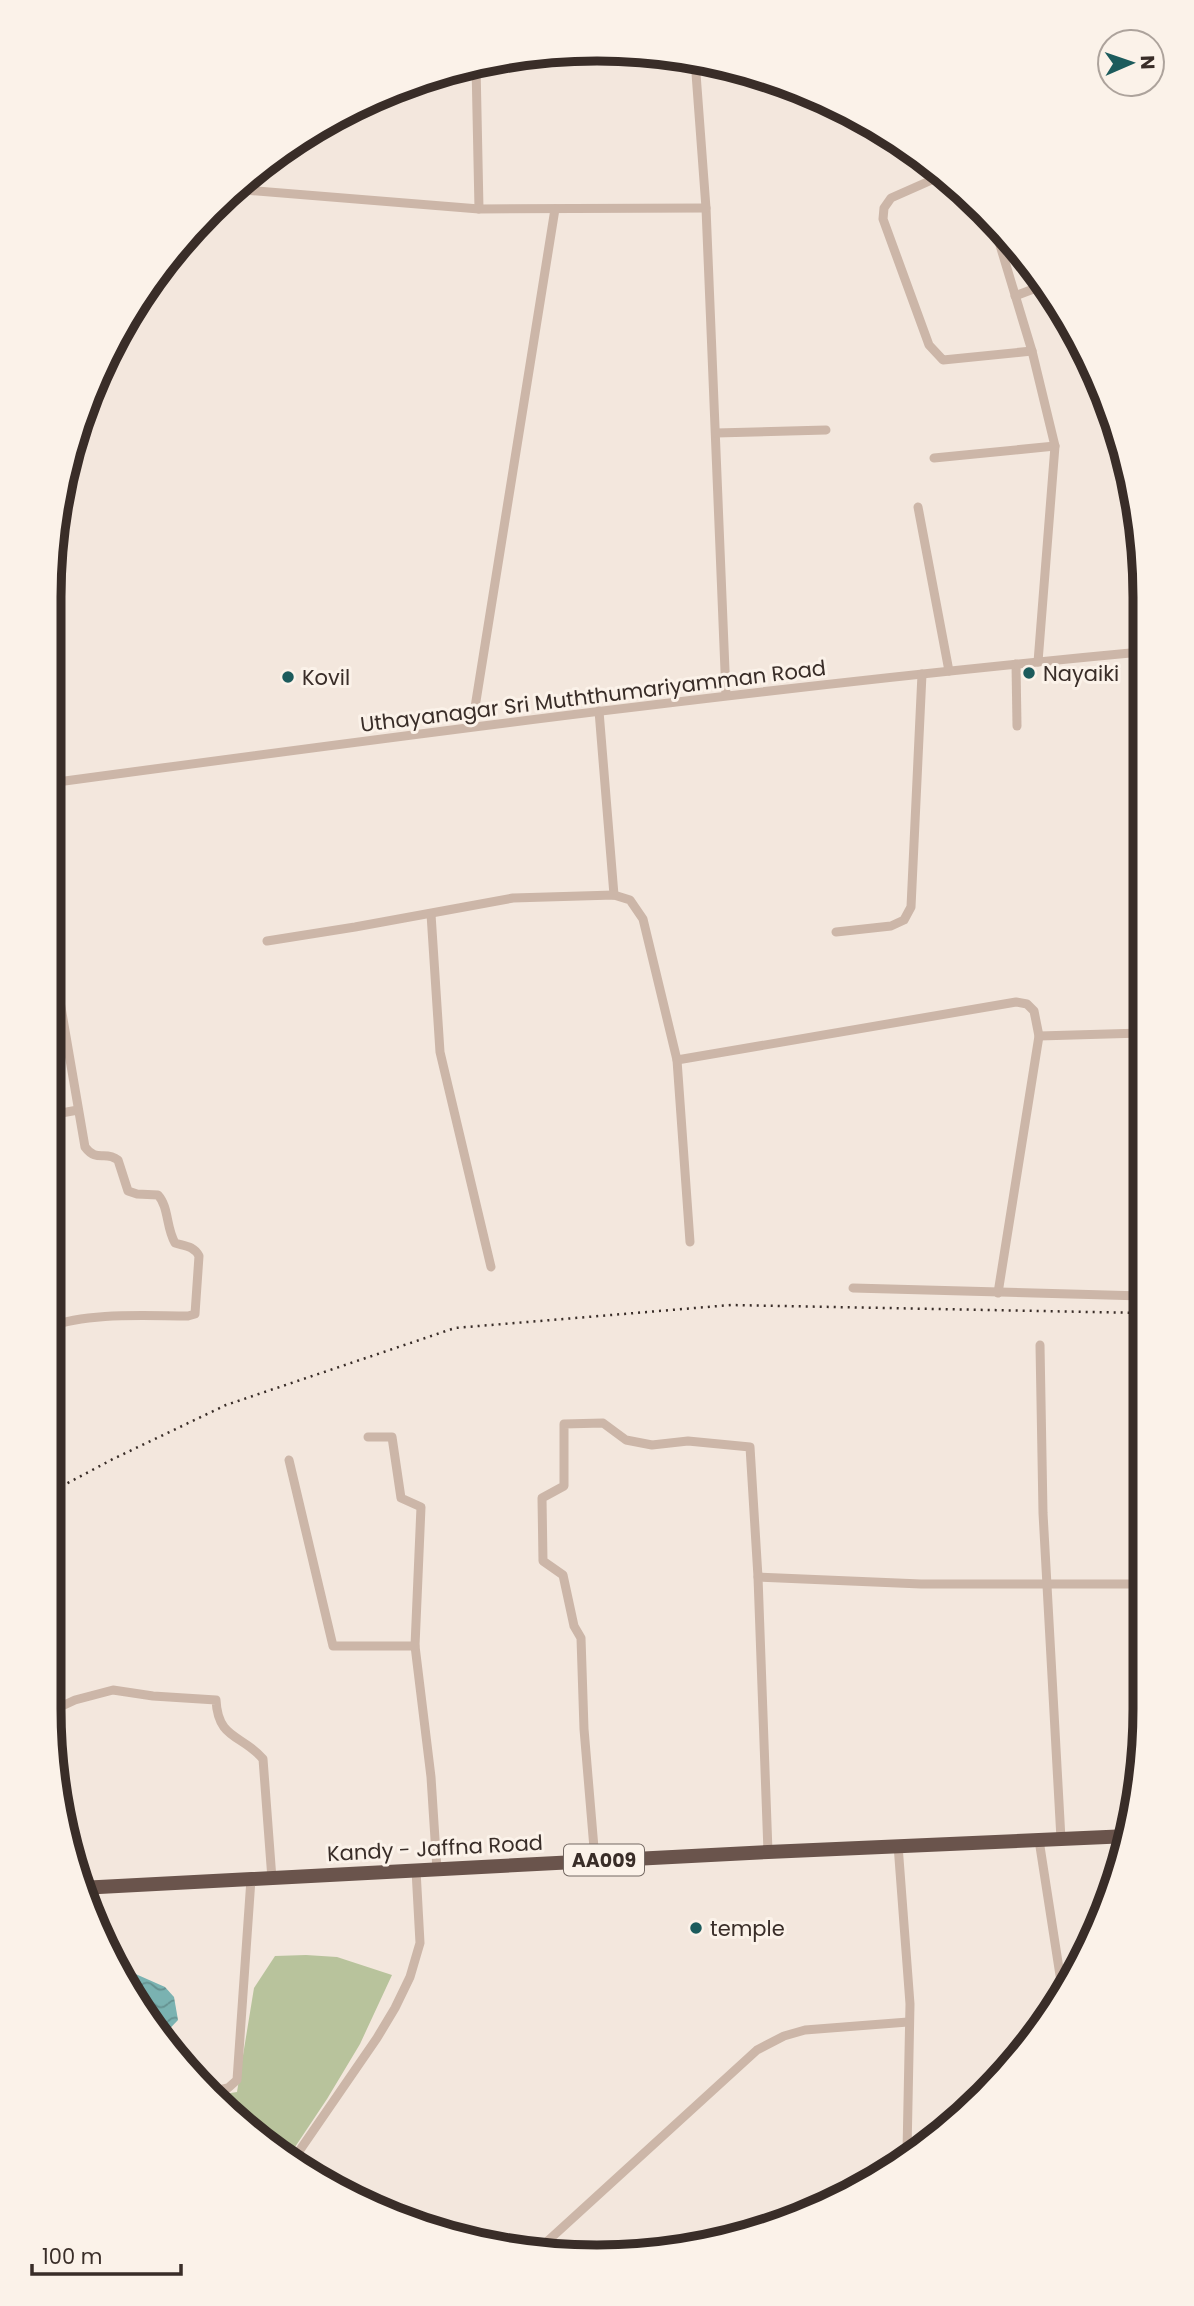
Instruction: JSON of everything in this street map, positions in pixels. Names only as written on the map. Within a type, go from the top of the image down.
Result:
[{"type":"highway","name":"Kandy - Jaffna Road","points":[[92,1887],[596,1860],[1117,1837]]},
{"type":"street","points":[[696,71],[706,208],[726,695]]},
{"type":"street","points":[[476,76],[479,209]]},
{"type":"street","points":[[932,180],[891,198],[884,208],[883,219],[929,345],[943,360],[1032,351]]},
{"type":"street","points":[[248,190],[479,209],[706,208]]},
{"type":"street","points":[[472,726],[555,209]]},
{"type":"street","points":[[999,243],[1032,351],[1055,446],[1038,662]]},
{"type":"street","points":[[1015,296],[1035,289]]},
{"type":"street","points":[[716,433],[826,430]]},
{"type":"street","points":[[934,458],[1055,446]]},
{"type":"street","points":[[918,507],[949,671]]},
{"type":"street","name":"Uthayanagar Sri Muththumariyamman Road","points":[[61,782],[726,695],[1133,653]]},
{"type":"street","points":[[1016,664],[1017,726]]},
{"type":"street","points":[[836,932],[891,926],[904,920],[911,907],[922,674]]},
{"type":"street","points":[[599,711],[614,895]]},
{"type":"street","points":[[267,941],[513,898],[614,895],[630,901],[643,919],[677,1060],[690,1242]]},
{"type":"street","points":[[431,914],[440,1052],[491,1267]]},
{"type":"street","points":[[677,1060],[1016,1002],[1027,1003],[1034,1011],[1039,1036],[998,1293]]},
{"type":"street","points":[[61,1008],[85,1147],[96,1157],[113,1156],[118,1160],[128,1191],[158,1195],[163,1201],[169,1233],[175,1243],[191,1246],[199,1256],[195,1314],[117,1316],[61,1323]]},
{"type":"street","points":[[1039,1036],[1133,1033]]},
{"type":"street","points":[[61,1113],[78,1110]]},
{"type":"street","points":[[853,1288],[1133,1296]]},
{"type":"street","points":[[1040,1345],[1043,1513],[1061,1839]]},
{"type":"street","points":[[596,1860],[584,1729],[581,1638],[574,1626],[563,1575],[543,1561],[541,1498],[564,1486],[564,1424],[603,1423],[626,1440],[652,1445],[688,1441],[750,1447],[758,1577],[768,1852]]},
{"type":"street","points":[[368,1437],[392,1437],[401,1498],[421,1507],[415,1646],[431,1777],[438,1870]]},
{"type":"street","points":[[289,1460],[332,1646],[415,1646]]},
{"type":"street","points":[[758,1577],[921,1584],[1133,1584]]},
{"type":"street","points":[[61,1707],[75,1700],[113,1690],[153,1696],[216,1700],[216,1713],[222,1727],[237,1740],[254,1748],[263,1759],[272,1879]]},
{"type":"street","points":[[1039,1840],[1060,1978]]},
{"type":"street","points":[[898,1845],[909,2004],[907,2145]]},
{"type":"street","points":[[298,2153],[377,2038],[410,1977],[420,1943],[416,1870]]},
{"type":"street","points":[[220,2090],[228,2088],[237,2080],[251,1880]]},
{"type":"street","points":[[546,2242],[757,2050],[784,2036],[805,2030],[908,2022]]},
{"type":"green space","points":[[275,1956],[337,1957],[392,1975],[360,2044],[293,2150],[224,2094],[237,2092],[254,1988]]},
{"type":"water","points":[[130,1972],[165,1987],[174,1997],[178,2020],[168,2030]]},
{"type":"railway","points":[[61,1487],[226,1405],[455,1328],[731,1305],[1133,1313]]},
{"type":"place","name":"Nayaiki","points":[[1029,673]]},
{"type":"place","name":"Kovil","points":[[288,677]]},
{"type":"place","name":"temple","points":[[696,1928]]}]
